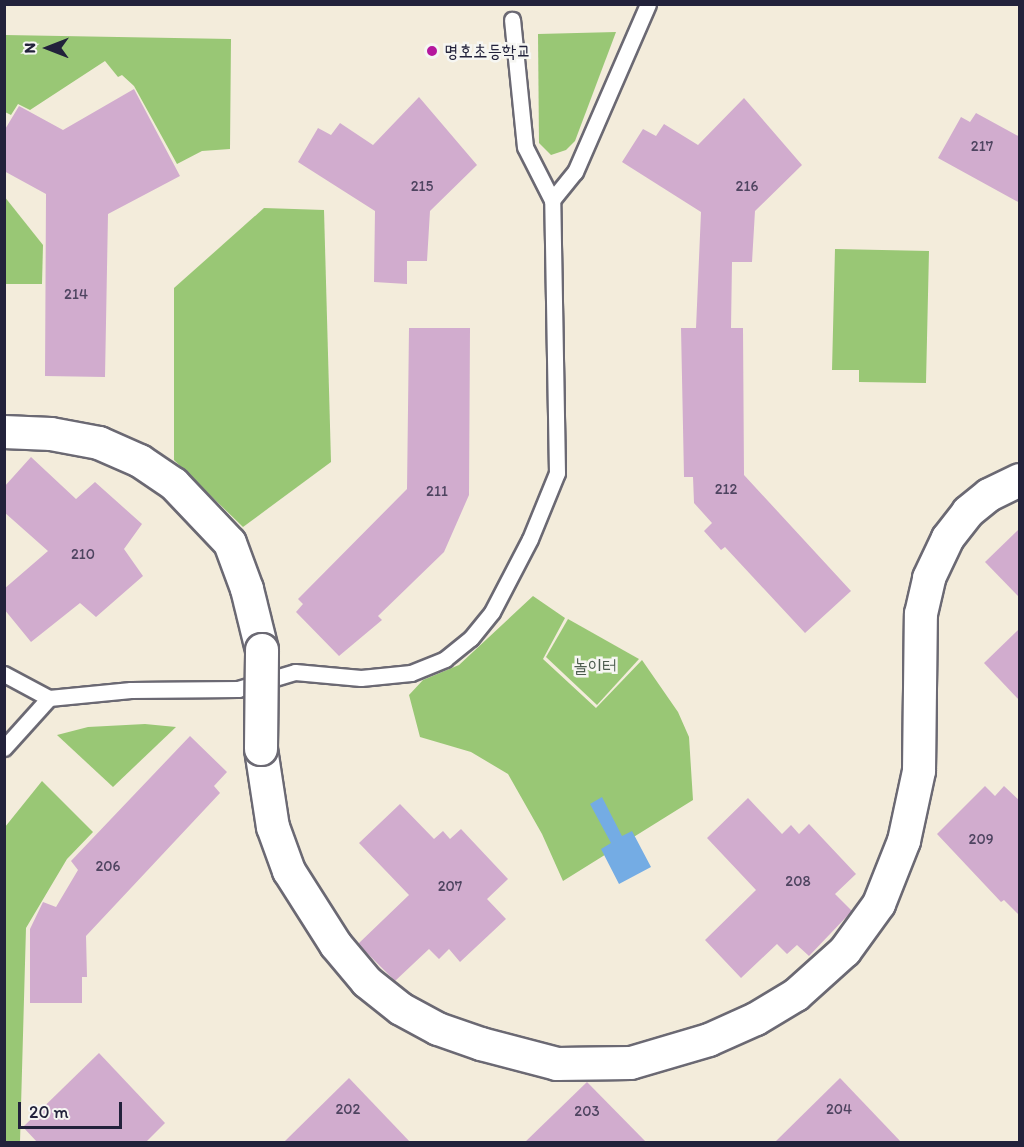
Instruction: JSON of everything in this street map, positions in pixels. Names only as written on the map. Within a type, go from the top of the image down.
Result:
[{"type":"street","points":[[4,432],[51,434],[99,443],[140,460],[174,484],[230,543],[248,589],[262,650],[261,749],[273,827],[289,871],[336,945],[367,982],[401,1009],[438,1029],[481,1044],[557,1064],[631,1063],[709,1040],[756,1019],[796,995],[845,951],[879,904],[904,841],[917,782],[921,614],[929,578],[948,538],[968,512],[989,495],[1020,480]]},
{"type":"lane","points":[[552,200],[575,172],[648,4]]},
{"type":"lane","points":[[4,674],[48,698],[131,690],[238,689],[295,672],[361,678],[411,673],[445,658],[471,638],[511,580],[557,473],[552,200],[525,147],[512,20]]},
{"type":"lane","points":[[4,748],[48,698]]},
{"type":"green space","points":[[616,32],[575,141],[566,150],[551,155],[539,143],[538,34]]},
{"type":"green space","points":[[5,35],[231,39],[230,149],[202,151],[177,164],[134,86],[122,75],[118,77],[105,61],[30,110],[18,104],[11,115],[5,112]]},
{"type":"green space","points":[[4,196],[43,245],[42,284],[5,284]]},
{"type":"green space","points":[[264,208],[324,210],[331,462],[243,527],[174,460],[174,288]]},
{"type":"green space","points":[[835,249],[929,251],[926,383],[859,382],[859,370],[832,370]]},
{"type":"green space","points":[[533,596],[565,618],[543,659],[596,708],[642,660],[678,712],[689,737],[693,800],[563,881],[542,834],[508,774],[471,752],[420,737],[409,695],[423,680],[459,665]]},
{"type":"green space","name":"놀이터","points":[[568,619],[639,659],[597,705],[546,657]]},
{"type":"green space","points":[[145,724],[176,727],[113,787],[57,735],[88,727]]},
{"type":"green space","points":[[42,781],[93,832],[67,859],[26,928],[20,1142],[5,1142],[5,827]]},
{"type":"water","points":[[602,797],[622,836],[632,831],[651,867],[619,884],[601,849],[611,843],[590,804]]},
{"type":"building","points":[[134,89],[180,176],[108,214],[105,377],[45,376],[46,194],[4,171],[4,131],[19,106],[63,130]]},
{"type":"building","points":[[419,97],[477,165],[430,211],[427,261],[407,261],[407,284],[374,282],[375,211],[298,162],[318,128],[331,135],[340,123],[373,145]]},
{"type":"building","points":[[744,98],[802,165],[755,211],[752,262],[732,262],[731,328],[743,328],[744,475],[851,591],[805,633],[725,547],[721,550],[704,531],[712,523],[694,503],[693,477],[684,477],[681,328],[696,328],[701,212],[622,162],[643,129],[656,136],[664,124],[698,145]]},
{"type":"building","points":[[976,113],[1020,137],[1020,203],[938,158],[961,117],[970,122]]},
{"type":"building","points":[[409,328],[470,328],[469,495],[444,552],[378,616],[382,620],[339,656],[296,612],[303,604],[298,599],[407,489]]},
{"type":"building","points":[[31,457],[76,499],[95,482],[142,524],[124,549],[143,576],[96,617],[80,603],[31,642],[4,609],[4,589],[48,551],[4,512],[4,487]]},
{"type":"building","points":[[1020,528],[1020,598],[985,562]]},
{"type":"building","points":[[1020,628],[1020,701],[984,663]]},
{"type":"building","points":[[190,736],[227,772],[214,786],[220,793],[86,936],[87,977],[82,977],[82,1003],[30,1003],[30,929],[43,902],[56,907],[78,870],[71,861]]},
{"type":"building","points":[[985,786],[995,796],[1004,786],[1020,801],[1020,916],[1004,900],[1001,902],[937,834]]},
{"type":"building","points":[[748,798],[782,834],[791,825],[799,834],[809,824],[856,874],[835,894],[852,911],[809,956],[797,945],[787,954],[777,944],[741,978],[705,940],[756,890],[707,838]]},
{"type":"building","points":[[400,804],[434,839],[443,831],[450,839],[461,829],[508,879],[487,899],[506,919],[460,962],[449,949],[439,959],[429,949],[395,981],[358,944],[409,895],[359,843]]},
{"type":"building","points":[[99,1053],[165,1123],[145,1143],[38,1143],[23,1127]]},
{"type":"building","points":[[349,1078],[411,1143],[283,1143]]},
{"type":"building","points":[[840,1078],[902,1143],[774,1143]]},
{"type":"building","points":[[587,1082],[647,1143],[524,1143]]},
{"type":"place","name":"명호초등학교","points":[[432,51]]}]
